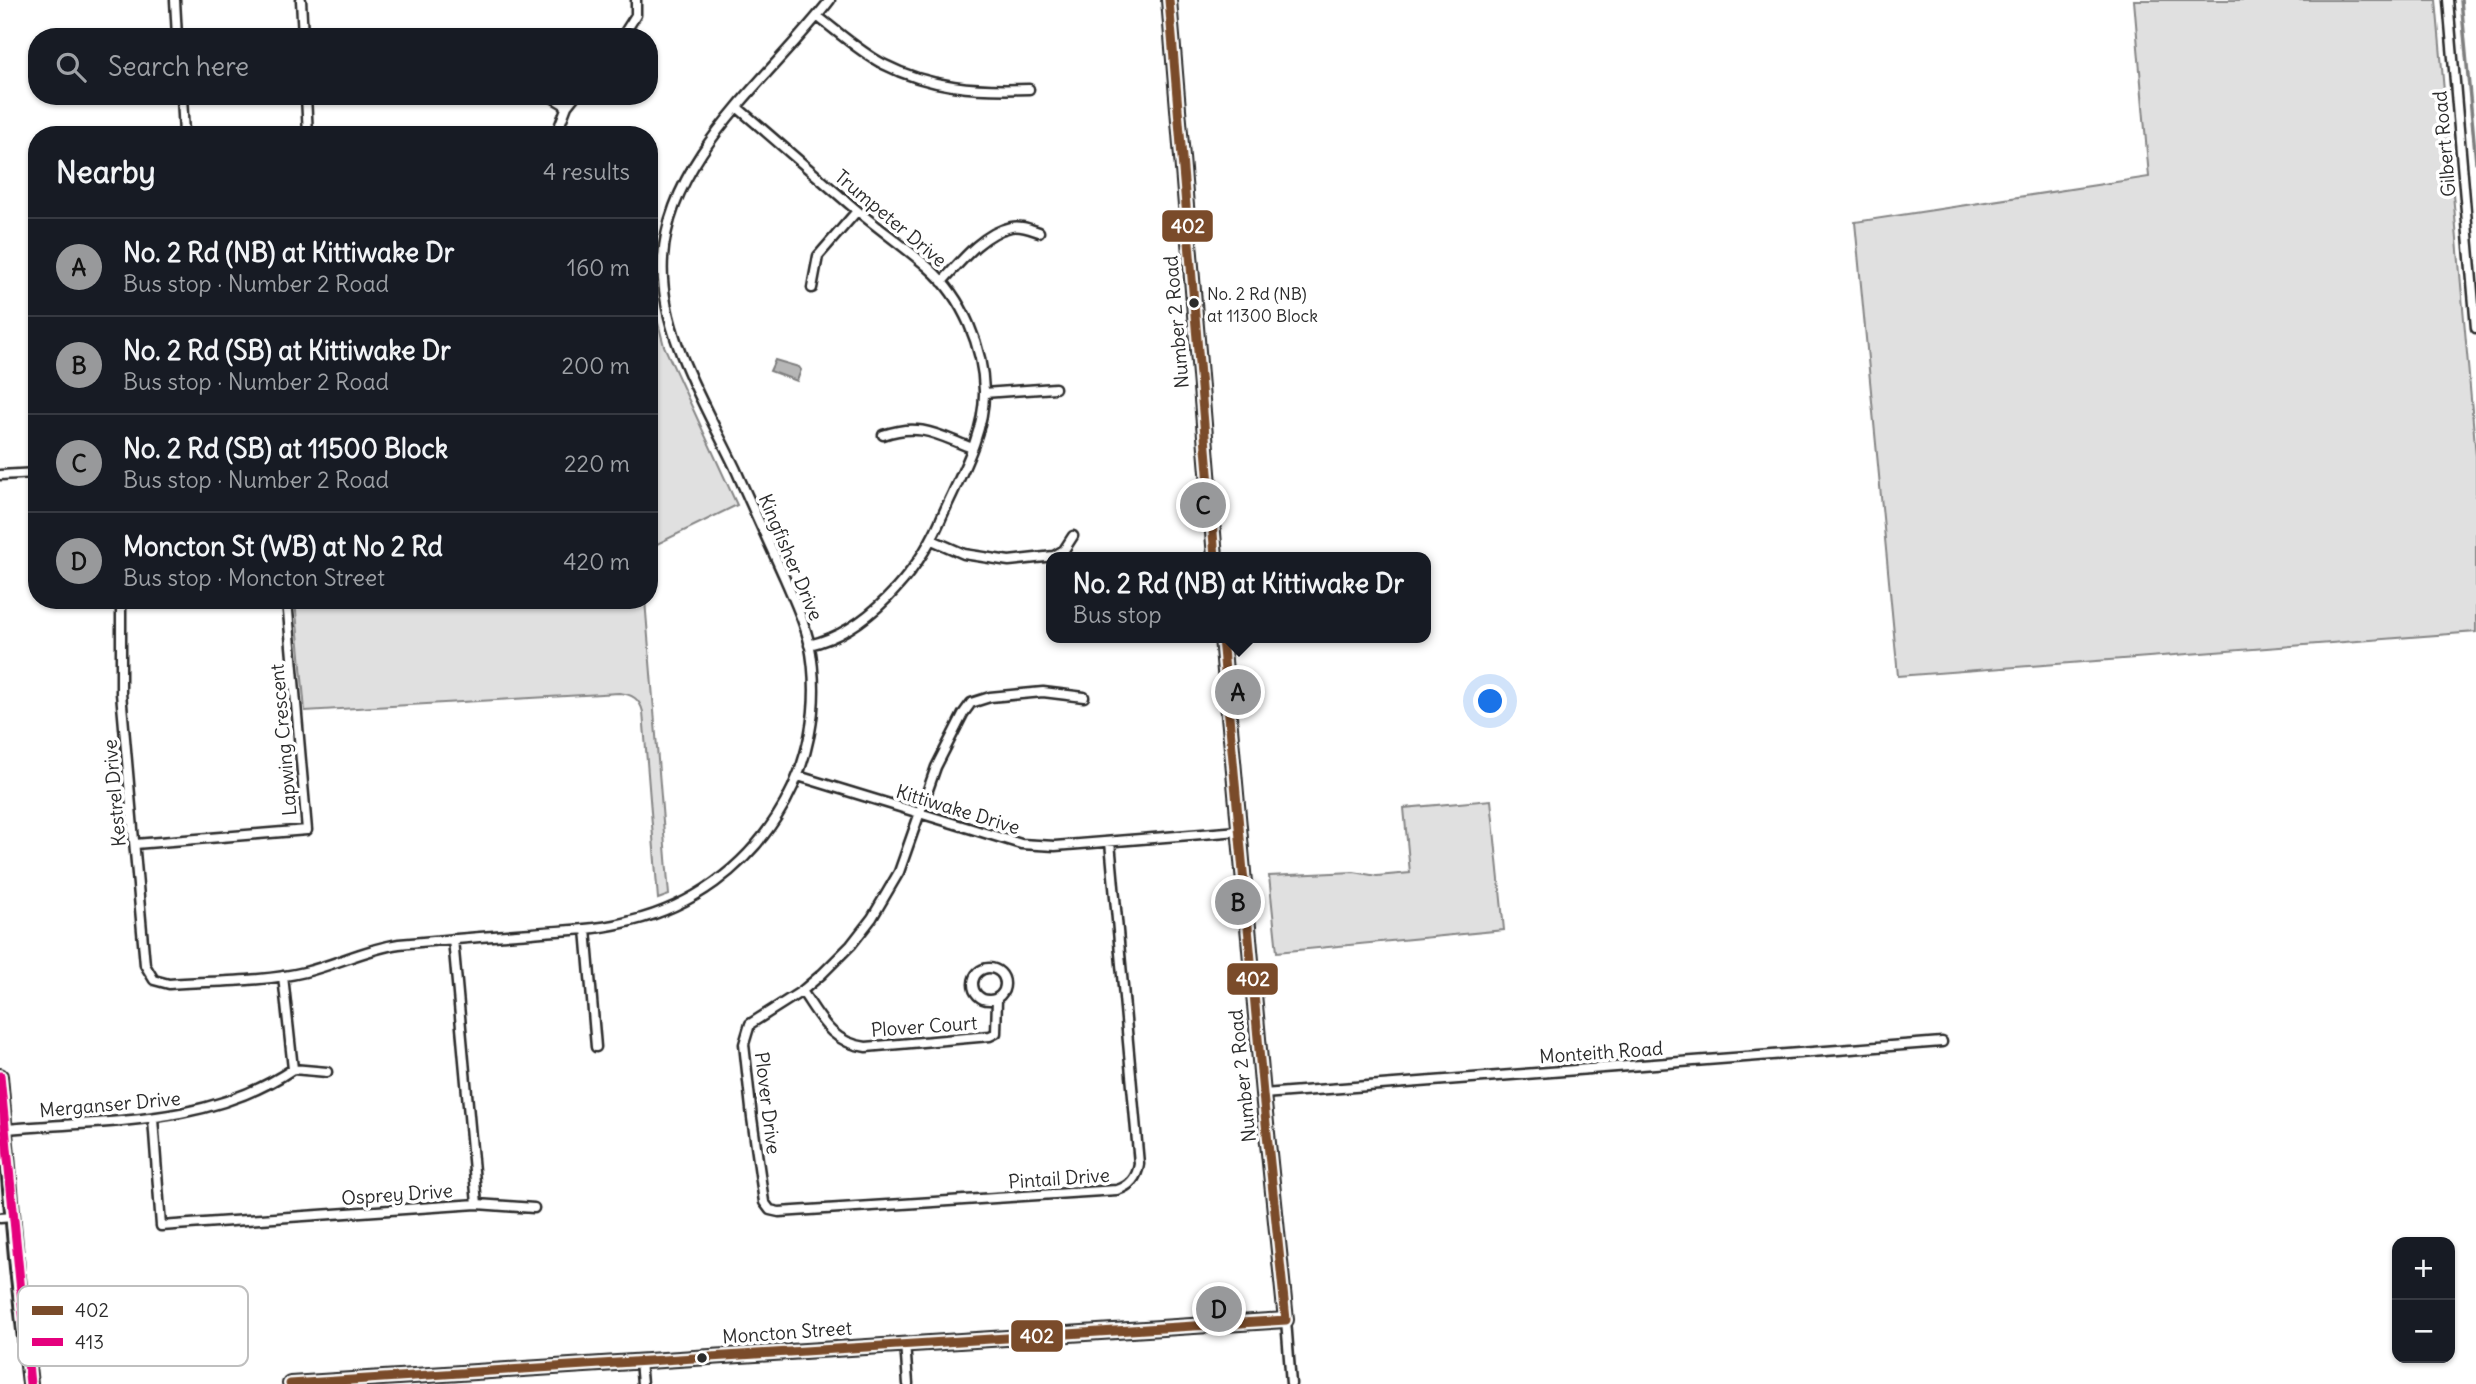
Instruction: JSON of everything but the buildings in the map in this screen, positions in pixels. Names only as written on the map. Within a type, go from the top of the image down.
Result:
[{"type":"street","points":[[175,0],[177,28]]},
{"type":"street","points":[[302,0],[303,28]]},
{"type":"street","points":[[628,28],[636,15],[636,0]]},
{"type":"street","name":"Kingfisher Drive","points":[[154,980],[169,984],[283,976],[305,972],[386,946],[586,929],[630,922],[663,912],[697,895],[719,880],[746,858],[778,817],[798,776],[808,740],[813,675],[809,645],[797,605],[678,347],[666,305],[663,258],[673,209],[694,164],[737,108],[830,0]]},
{"type":"street","name":"Number 2 Road","points":[[1169,0],[1215,552]]},
{"type":"street","name":"Gilbert Road","points":[[2448,0],[2476,328]]},
{"type":"street","points":[[817,16],[880,63],[920,80],[985,91],[1029,89]]},
{"type":"street","points":[[182,105],[184,126]]},
{"type":"street","points":[[307,105],[308,126]]},
{"type":"street","points":[[559,126],[567,106]]},
{"type":"street","name":"Trumpeter Drive","points":[[737,108],[857,211],[931,269],[965,315],[979,355],[984,393],[979,425],[972,448],[932,540],[915,568],[891,596],[851,626],[821,643],[809,645]]},
{"type":"street","points":[[813,288],[818,256],[857,211]]},
{"type":"street","points":[[942,282],[973,249],[999,232],[1011,227],[1039,232]]},
{"type":"street","points":[[984,393],[1055,388]]},
{"type":"street","points":[[883,435],[901,429],[923,429],[972,448]]},
{"type":"street","points":[[0,475],[28,473]]},
{"type":"street","points":[[1061,552],[1073,536]]},
{"type":"street","points":[[932,540],[964,554],[1009,561],[1046,557]]},
{"type":"street","name":"Kestrel Drive","points":[[121,609],[121,693],[145,965],[154,980]]},
{"type":"street","name":"Lapwing Crescent","points":[[135,844],[307,830],[287,609]]},
{"type":"street","name":"Number 2 Road","points":[[1222,643],[1291,1384]]},
{"type":"street","name":"Plover Drive","points":[[770,1210],[764,1202],[751,1118],[744,1044],[750,1024],[802,991],[851,945],[872,918],[899,873],[936,767],[971,703],[990,696],[1043,692],[1084,697]]},
{"type":"street","name":"Kittiwake Drive","points":[[798,776],[1021,844],[1055,846],[1239,831]]},
{"type":"street","name":"Pintail Drive","points":[[770,1210],[779,1212],[1117,1190],[1132,1181],[1139,1164],[1110,842]]},
{"type":"street","points":[[586,929],[596,1047]]},
{"type":"street","name":"Osprey Drive","points":[[153,1119],[161,1226],[477,1204],[453,939]]},
{"type":"street","name":"Plover Court","points":[[802,991],[827,1027],[840,1040],[853,1046],[866,1047],[990,1036],[996,1032],[997,999],[1004,991],[1005,980],[995,968],[979,971],[973,980],[974,990],[981,998],[997,999]]},
{"type":"street","points":[[283,976],[293,1069],[327,1072]]},
{"type":"street","name":"Monteith Road","points":[[1263,1094],[1942,1042]]},
{"type":"street","name":"Merganser Drive","points":[[5,1129],[153,1119],[196,1111],[244,1095],[275,1081],[293,1069]]},
{"type":"street","points":[[0,1076],[5,1129],[6,1217],[18,1300]]},
{"type":"street","points":[[477,1204],[534,1208]]},
{"type":"street","name":"Moncton Street","points":[[290,1384],[1286,1320]]},
{"type":"street","points":[[905,1343],[908,1384]]},
{"type":"street","points":[[640,1360],[642,1384]]},
{"type":"street","points":[[27,1366],[30,1384]]},
{"type":"shaded area","points":[[2134,0],[2436,0],[2476,456],[2476,632],[1898,676],[1855,222],[2149,177]]},
{"type":"shaded area","points":[[658,323],[664,346],[737,505],[658,544]]},
{"type":"shaded area","points":[[775,360],[799,367],[801,370],[797,381],[770,371]]},
{"type":"shaded area","points":[[296,609],[646,609],[669,895],[658,899],[643,712],[635,698],[619,693],[305,711]]},
{"type":"shaded area","points":[[1491,800],[1504,930],[1277,952],[1269,876],[1354,872],[1377,876],[1410,873],[1404,808]]},
{"type":"waterway","points":[[2461,0],[2476,162]]},
{"type":"transit line","name":"402","points":[[1169,0],[1215,552]]},
{"type":"transit line","name":"402","points":[[1222,643],[1286,1320]]},
{"type":"transit line","name":"413","points":[[0,1076],[20,1286]]},
{"type":"transit line","name":"402","points":[[290,1384],[1286,1320]]},
{"type":"transit line","name":"413","points":[[28,1366],[30,1384]]},
{"type":"place","name":"No. 2 Rd (NB) at 11300 Block","points":[[1194,303]]},
{"type":"place","name":"No. 2 Rd (SB) at 11500 Block","points":[[1203,505]]},
{"type":"place","name":"No. 2 Rd (NB) at Kittiwake Dr","points":[[1238,692]]},
{"type":"place","name":"No. 2 Rd (SB) at Kittiwake Dr","points":[[1238,902]]},
{"type":"place","name":"Moncton St (WB) at No 2 Rd","points":[[1219,1309]]}]
